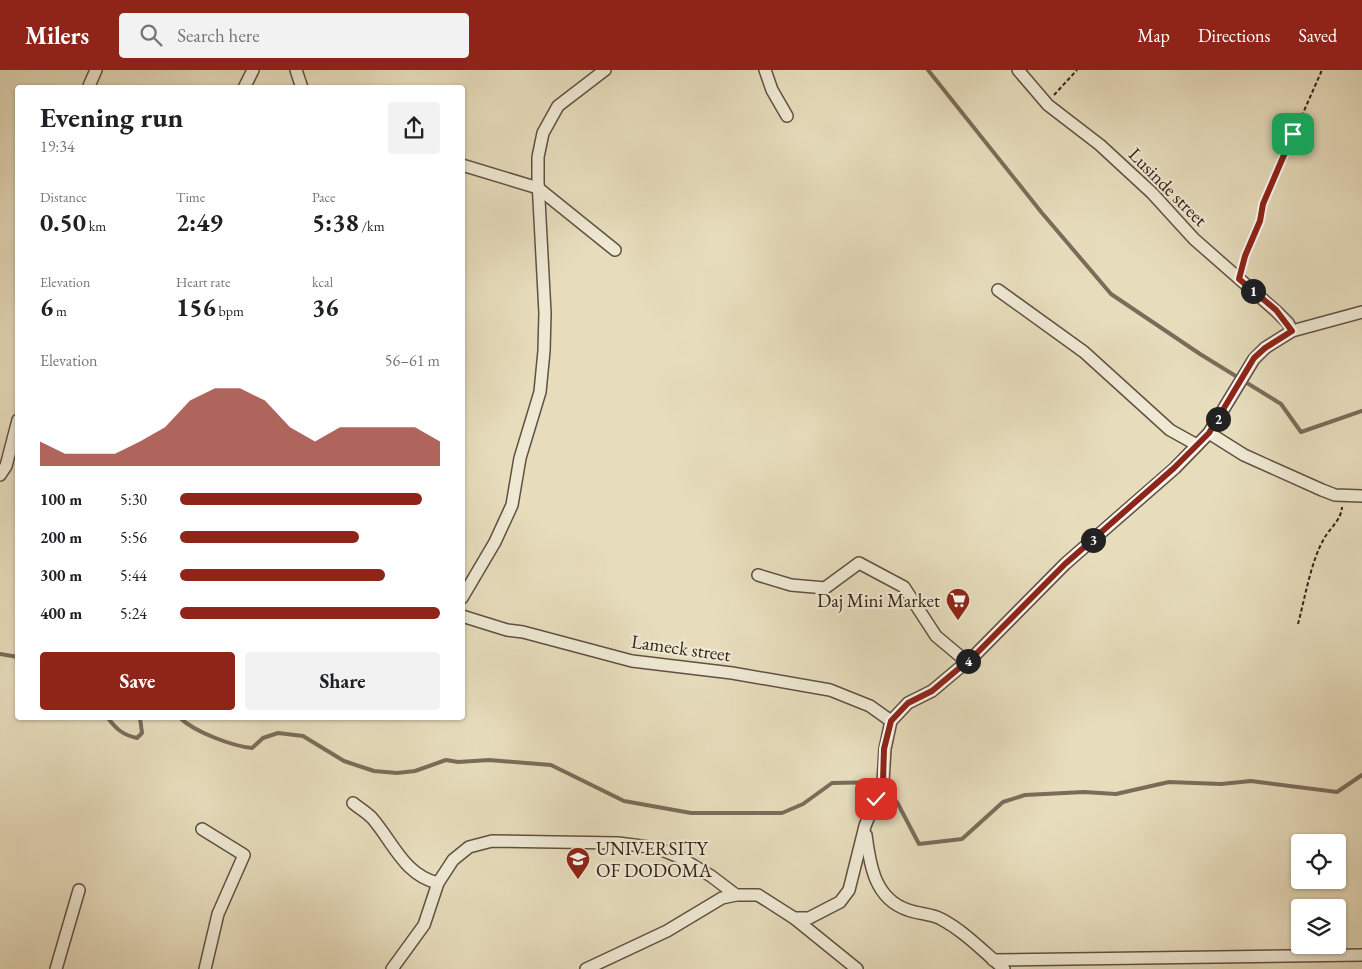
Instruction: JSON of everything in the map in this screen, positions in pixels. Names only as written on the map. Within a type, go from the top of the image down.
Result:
[{"type":"street","points":[[89,85],[96,70]]},
{"type":"street","points":[[246,85],[253,70]]},
{"type":"street","points":[[296,70],[301,85]]},
{"type":"street","points":[[465,593],[495,542],[512,505],[521,452],[540,392],[545,313],[538,188],[538,157],[542,133],[558,106],[605,70]]},
{"type":"street","points":[[765,70],[772,90],[786,116]]},
{"type":"street","name":"Lusinde street","points":[[1018,70],[1048,106],[1100,145],[1152,193],[1194,239],[1276,310],[1292,331]]},
{"type":"street","points":[[465,166],[538,188],[615,250]]},
{"type":"street","points":[[998,290],[1084,352],[1170,430],[1197,446]]},
{"type":"street","points":[[794,918],[809,918],[840,902],[849,890],[856,870],[865,826],[883,782],[884,749],[891,721],[908,703],[932,691],[967,662],[1065,564],[1197,446],[1209,433],[1254,358],[1265,348],[1292,331],[1362,312]]},
{"type":"street","points":[[1209,433],[1244,455],[1335,495],[1362,496]]},
{"type":"street","points":[[0,475],[6,466],[15,440]]},
{"type":"street","points":[[758,575],[791,585],[825,588],[859,563],[904,587],[936,636],[967,662]]},
{"type":"street","name":"Lameck street","points":[[465,617],[507,630],[522,632],[632,661],[732,673],[830,690],[870,706],[891,721]]},
{"type":"street","points":[[353,804],[373,819],[394,850],[418,876],[438,883]]},
{"type":"street","points":[[865,826],[870,864],[876,883],[887,897],[899,907],[940,918],[1004,969]]},
{"type":"street","points":[[202,829],[244,855],[218,914],[205,969]]},
{"type":"street","points":[[392,969],[424,925],[438,883],[453,860],[469,847],[492,841],[618,842],[657,848],[679,857],[711,876],[736,895]]},
{"type":"street","points":[[56,969],[79,890]]},
{"type":"street","points":[[586,969],[667,931],[709,904],[736,895],[758,896],[794,918],[857,969]]},
{"type":"street","points":[[993,960],[1362,955]]},
{"type":"path","points":[[1048,106],[1052,98],[1077,70]]},
{"type":"path","points":[[1239,279],[1245,256],[1260,221],[1263,204],[1322,70]]},
{"type":"path","points":[[1298,624],[1324,538],[1342,511],[1342,504],[1335,495]]},
{"type":"waterway","points":[[928,70],[1042,213],[1111,294],[1200,354],[1281,404],[1301,432],[1362,411]]},
{"type":"waterway","points":[[0,654],[15,656]]},
{"type":"waterway","points":[[110,720],[120,731],[137,738],[142,733],[140,720]]},
{"type":"waterway","points":[[183,720],[214,738],[252,748],[263,738],[278,733],[303,736],[344,761],[374,771],[397,773],[415,771],[446,760],[458,762],[489,760],[551,765],[624,801],[691,813],[782,813],[803,804],[832,783],[883,782],[898,804],[919,844],[962,839],[1003,802],[1025,795],[1084,792],[1116,794],[1169,782],[1221,784],[1251,781],[1337,792],[1362,775]]},
{"type":"place","name":"Daj Mini Market","points":[[958,621]]},
{"type":"place","name":"UNIVERSITY OF DODOMA","points":[[578,880]]},
{"type":"route","points":[[876,799],[883,782],[884,749],[891,721],[908,703],[932,691],[976,654],[1065,564],[1174,468],[1209,433],[1254,358],[1276,340],[1292,331],[1288,323],[1276,310],[1239,279],[1245,256],[1260,221],[1263,204],[1293,134]]}]
